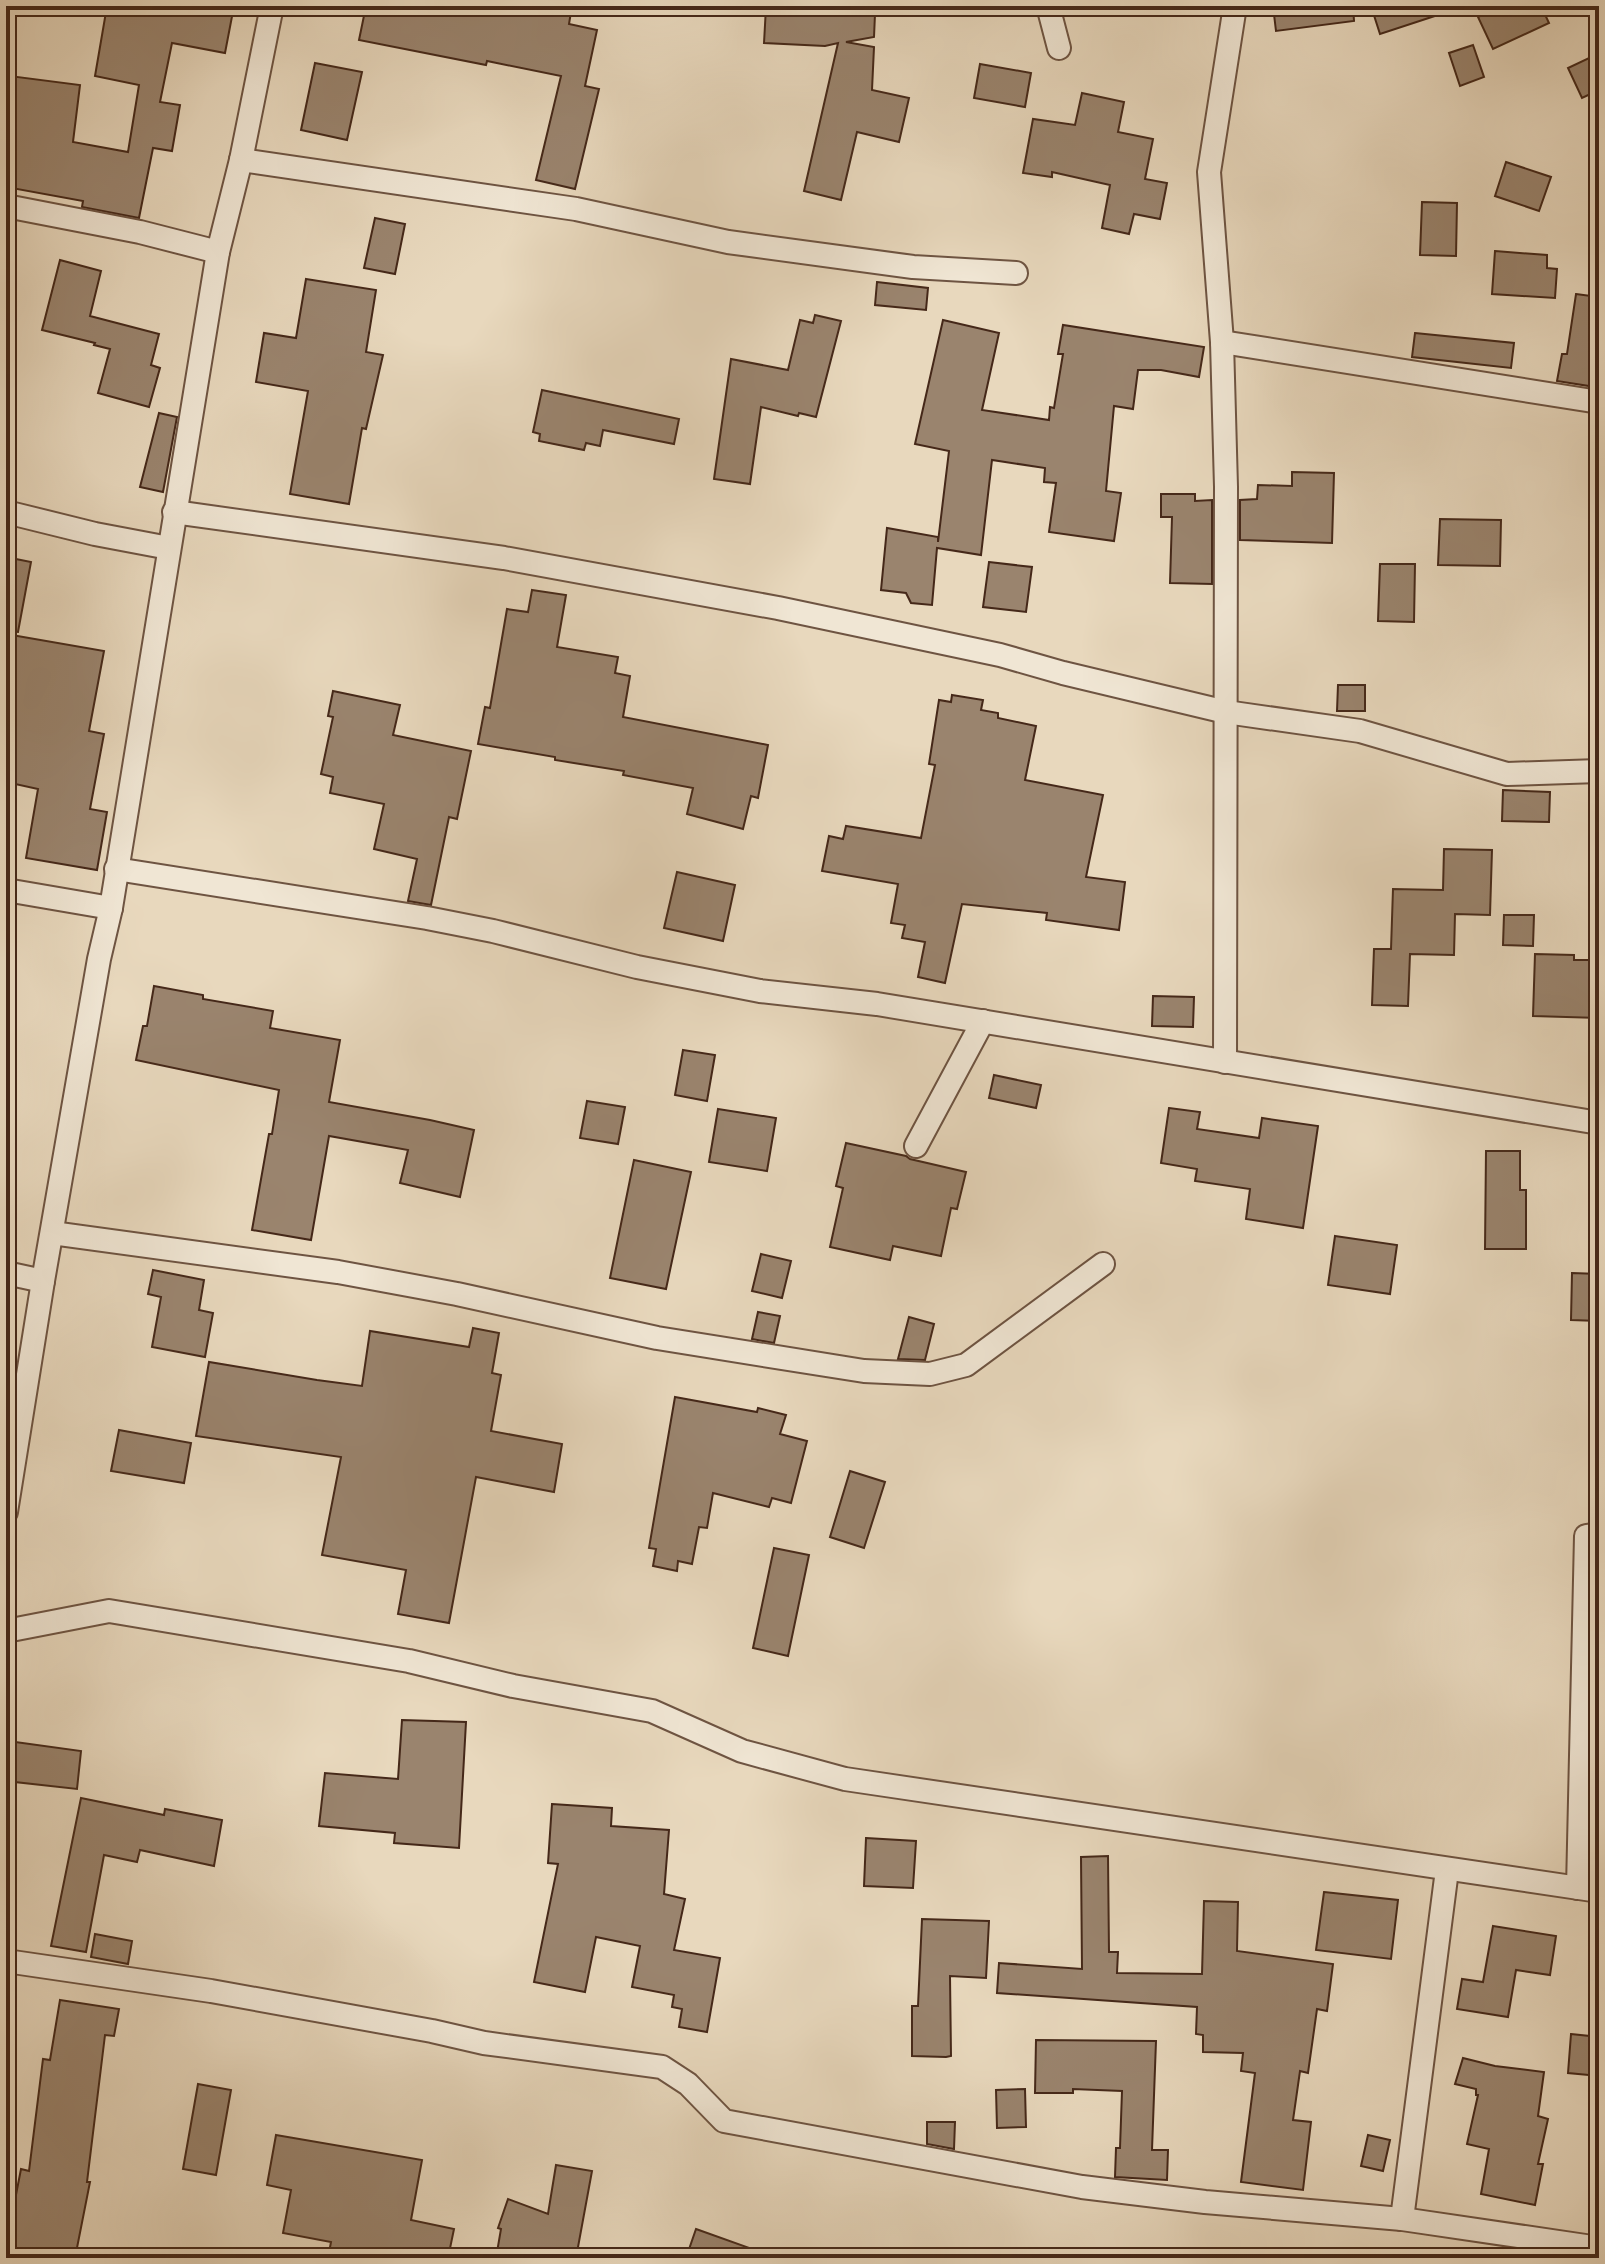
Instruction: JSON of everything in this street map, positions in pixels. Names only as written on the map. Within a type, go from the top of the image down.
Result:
[{"type":"street","points":[[6,1512],[43,1281],[99,959],[111,908],[218,252],[241,160],[272,6]]},
{"type":"street","points":[[1048,6],[1059,48]]},
{"type":"street","points":[[1225,1062],[1226,487],[1222,342],[1209,172],[1235,6]]},
{"type":"street","points":[[241,160],[576,209],[728,242],[913,267],[1016,273]]},
{"type":"street","points":[[6,206],[140,232],[218,252]]},
{"type":"street","points":[[1222,342],[1599,402]]},
{"type":"street","points":[[6,512],[169,548]]},
{"type":"street","points":[[174,512],[504,558],[778,608],[1000,655],[1226,712],[1360,731],[1507,774],[1599,771]]},
{"type":"street","points":[[116,869],[427,918],[637,967],[760,991],[877,1004],[1599,1123]]},
{"type":"street","points":[[6,890],[111,908]]},
{"type":"street","points":[[916,1146],[983,1021]]},
{"type":"street","points":[[52,1233],[338,1272],[457,1294],[672,1341],[864,1371],[930,1374],[966,1365],[1103,1264]]},
{"type":"street","points":[[6,1273],[43,1281]]},
{"type":"street","points":[[6,1631],[109,1611],[409,1661],[513,1686],[652,1711],[742,1751],[845,1779],[1588,1890],[1586,1536],[1599,1534]]},
{"type":"street","points":[[1402,2219],[1447,1870]]},
{"type":"street","points":[[6,1961],[211,1991],[484,2043],[662,2067],[688,2084],[724,2121],[1082,2187],[1205,2202],[1402,2219],[1599,2248]]},
{"type":"building","points":[[107,6],[234,6],[225,53],[172,43],[160,102],[180,105],[172,151],[153,148],[139,218],[82,207],[83,201],[6,187],[6,103],[10,76],[80,85],[73,142],[128,152],[139,85],[95,76]]},
{"type":"building","points":[[366,6],[572,6],[569,24],[597,30],[585,86],[599,89],[575,189],[536,180],[561,76],[359,40]]},
{"type":"building","points":[[1273,6],[1353,6],[1354,21],[1276,31]]},
{"type":"building","points":[[1371,6],[1449,6],[1450,11],[1380,34]]},
{"type":"building","points":[[1501,6],[1541,6],[1549,23],[1493,49],[1478,17]]},
{"type":"building","points":[[766,7],[875,14],[874,37],[846,42],[874,47],[872,90],[909,98],[899,142],[857,132],[841,200],[804,191],[838,43],[825,46],[764,43]]},
{"type":"building","points":[[1473,45],[1484,77],[1460,86],[1449,53]]},
{"type":"building","points":[[1589,58],[1599,79],[1599,90],[1582,98],[1568,68]]},
{"type":"building","points":[[315,63],[362,72],[347,140],[301,130]]},
{"type":"building","points":[[980,64],[1031,73],[1025,107],[974,98]]},
{"type":"building","points":[[1082,93],[1124,102],[1118,132],[1153,139],[1145,179],[1167,183],[1160,219],[1134,214],[1129,234],[1102,228],[1110,185],[1052,172],[1052,177],[1023,173],[1033,119],[1075,125]]},
{"type":"building","points":[[1506,162],[1551,177],[1539,211],[1495,196]]},
{"type":"building","points":[[1422,202],[1457,203],[1456,256],[1420,255]]},
{"type":"building","points":[[375,218],[405,224],[395,274],[364,268]]},
{"type":"building","points":[[1495,251],[1547,255],[1547,268],[1557,269],[1555,298],[1492,294]]},
{"type":"building","points":[[60,260],[101,271],[90,316],[159,334],[151,365],[160,368],[149,407],[98,393],[110,349],[42,330]]},
{"type":"building","points":[[306,279],[376,290],[366,352],[383,355],[366,429],[362,428],[349,504],[290,494],[308,391],[256,382],[264,333],[296,338]]},
{"type":"building","points":[[877,282],[928,288],[926,310],[875,305]]},
{"type":"building","points":[[1576,294],[1599,297],[1589,386],[1557,381],[1562,354],[1567,354]]},
{"type":"building","points":[[815,315],[841,321],[816,417],[761,407],[750,484],[714,479],[731,359],[788,370],[800,320],[813,323]]},
{"type":"building","points":[[943,320],[999,333],[982,410],[1049,420],[1050,407],[1054,408],[1063,354],[1058,354],[1063,325],[1204,347],[1199,377],[1161,370],[1138,370],[1133,409],[1114,406],[1106,491],[1121,493],[1114,541],[1049,532],[1056,483],[1044,482],[1045,468],[992,460],[981,555],[937,548],[932,605],[911,603],[906,593],[881,590],[887,528],[938,537],[938,542],[949,451],[915,444]]},
{"type":"building","points":[[1415,333],[1514,343],[1511,368],[1412,357]]},
{"type":"building","points":[[542,390],[679,419],[674,444],[603,430],[600,446],[586,443],[584,450],[539,441],[540,434],[533,432]]},
{"type":"building","points":[[159,413],[177,417],[163,492],[140,487]]},
{"type":"building","points":[[1292,472],[1334,473],[1332,543],[1240,540],[1240,500],[1257,499],[1258,485],[1292,486]]},
{"type":"building","points":[[1161,494],[1195,494],[1195,501],[1212,500],[1212,584],[1170,583],[1172,517],[1161,517]]},
{"type":"building","points":[[1440,519],[1501,520],[1500,566],[1438,565]]},
{"type":"building","points":[[6,557],[31,562],[18,632],[6,631]]},
{"type":"building","points":[[989,562],[1032,567],[1026,612],[983,607]]},
{"type":"building","points":[[1380,564],[1415,564],[1414,622],[1378,621]]},
{"type":"building","points":[[532,590],[566,595],[557,647],[618,657],[615,673],[630,676],[623,717],[768,745],[758,798],[751,796],[743,829],[687,814],[693,788],[623,775],[624,771],[478,744],[485,707],[490,708],[507,609],[528,612]]},
{"type":"building","points":[[6,634],[104,651],[89,731],[104,734],[90,809],[107,812],[97,870],[26,858],[38,789],[6,782]]},
{"type":"building","points":[[1338,685],[1365,685],[1365,711],[1337,711]]},
{"type":"building","points":[[333,691],[400,705],[393,735],[471,751],[457,819],[449,817],[431,905],[408,901],[417,859],[374,849],[384,804],[330,793],[333,777],[321,774],[333,717],[328,716]]},
{"type":"building","points":[[952,695],[983,700],[981,710],[998,713],[998,718],[1036,726],[1025,780],[1103,795],[1086,877],[1125,882],[1119,930],[1046,920],[1047,913],[962,904],[945,983],[918,977],[925,942],[902,938],[905,925],[891,923],[898,884],[822,871],[829,836],[843,839],[846,826],[921,838],[935,765],[929,764],[939,700],[951,702]]},
{"type":"building","points":[[1503,790],[1550,792],[1549,822],[1502,821]]},
{"type":"building","points":[[1444,849],[1492,850],[1490,915],[1455,914],[1454,955],[1410,954],[1408,1006],[1372,1005],[1374,949],[1391,949],[1393,889],[1443,890]]},
{"type":"building","points":[[677,872],[735,885],[723,941],[664,928]]},
{"type":"building","points":[[1504,915],[1534,915],[1533,946],[1503,945]]},
{"type":"building","points":[[1535,954],[1574,955],[1574,960],[1599,960],[1599,1018],[1533,1016]]},
{"type":"building","points":[[154,986],[203,995],[203,999],[273,1011],[270,1028],[340,1040],[329,1102],[474,1130],[460,1197],[400,1183],[408,1150],[329,1136],[311,1240],[252,1230],[279,1090],[136,1060],[143,1026],[147,1026]]},
{"type":"building","points":[[1153,996],[1194,997],[1193,1027],[1152,1026]]},
{"type":"building","points":[[683,1050],[715,1055],[707,1101],[675,1095]]},
{"type":"building","points":[[994,1075],[1041,1085],[1036,1108],[989,1098]]},
{"type":"building","points":[[587,1101],[625,1107],[618,1144],[580,1138]]},
{"type":"building","points":[[1169,1108],[1200,1112],[1197,1129],[1259,1138],[1262,1118],[1318,1126],[1303,1228],[1246,1219],[1250,1189],[1195,1181],[1197,1169],[1161,1163]]},
{"type":"building","points":[[718,1109],[776,1118],[767,1171],[709,1162]]},
{"type":"building","points":[[846,1143],[966,1172],[957,1209],[951,1208],[941,1256],[893,1246],[890,1260],[830,1247],[843,1188],[836,1186]]},
{"type":"building","points":[[1486,1151],[1520,1151],[1520,1190],[1526,1190],[1526,1249],[1485,1249]]},
{"type":"building","points":[[634,1160],[691,1172],[666,1289],[610,1278]]},
{"type":"building","points":[[1335,1236],[1397,1245],[1390,1294],[1328,1285]]},
{"type":"building","points":[[761,1254],[791,1261],[782,1298],[752,1291]]},
{"type":"building","points":[[153,1270],[204,1280],[199,1310],[213,1313],[205,1357],[152,1347],[161,1297],[148,1294]]},
{"type":"building","points":[[1572,1273],[1599,1274],[1599,1321],[1571,1320]]},
{"type":"building","points":[[758,1312],[780,1316],[774,1343],[752,1339]]},
{"type":"building","points":[[909,1317],[934,1324],[925,1360],[898,1359]]},
{"type":"building","points":[[473,1328],[499,1333],[492,1373],[501,1375],[491,1431],[562,1444],[554,1492],[476,1477],[449,1623],[398,1614],[406,1570],[322,1555],[341,1457],[196,1436],[209,1362],[362,1386],[370,1331],[469,1347]]},
{"type":"building","points":[[675,1397],[757,1412],[758,1408],[786,1415],[780,1434],[807,1441],[791,1503],[772,1498],[769,1507],[713,1493],[707,1528],[699,1527],[692,1564],[678,1561],[677,1571],[653,1566],[656,1549],[649,1548]]},
{"type":"building","points":[[119,1430],[191,1443],[184,1483],[111,1471]]},
{"type":"building","points":[[850,1471],[885,1482],[864,1548],[830,1537]]},
{"type":"building","points":[[774,1548],[809,1555],[788,1656],[753,1648]]},
{"type":"building","points":[[402,1720],[466,1722],[459,1848],[394,1843],[395,1833],[319,1826],[325,1773],[398,1779]]},
{"type":"building","points":[[8,1741],[81,1751],[77,1789],[6,1781]]},
{"type":"building","points":[[81,1798],[164,1815],[165,1809],[222,1820],[214,1866],[140,1850],[137,1862],[104,1855],[86,1952],[51,1946]]},
{"type":"building","points":[[552,1804],[612,1808],[611,1826],[669,1830],[664,1894],[685,1899],[674,1950],[720,1958],[707,2032],[679,2027],[682,2009],[672,2007],[674,1995],[632,1987],[640,1946],[596,1937],[585,1992],[534,1982],[558,1864],[548,1863]]},
{"type":"building","points":[[866,1838],[916,1841],[913,1888],[864,1886]]},
{"type":"building","points":[[1108,1856],[1109,1952],[1118,1952],[1117,1973],[1202,1974],[1204,1901],[1238,1902],[1237,1951],[1333,1964],[1327,2011],[1317,2009],[1308,2073],[1300,2071],[1293,2120],[1311,2122],[1303,2190],[1241,2182],[1255,2073],[1241,2071],[1243,2053],[1203,2052],[1203,2035],[1196,2034],[1197,2007],[997,1993],[999,1963],[1082,1969],[1081,1857]]},
{"type":"building","points":[[1324,1892],[1398,1900],[1391,1959],[1316,1950]]},
{"type":"building","points":[[922,1919],[989,1921],[986,1978],[950,1976],[951,2056],[946,2057],[912,2056],[912,2006],[918,2006]]},
{"type":"building","points":[[1493,1926],[1556,1936],[1550,1975],[1516,1970],[1508,2017],[1457,2009],[1462,1979],[1483,1982]]},
{"type":"building","points":[[95,1934],[132,1941],[128,1964],[91,1957]]},
{"type":"building","points":[[60,2000],[119,2009],[114,2036],[105,2035],[87,2182],[90,2182],[75,2258],[20,2258],[6,2255],[6,2246],[21,2169],[29,2171],[43,2059],[50,2060]]},
{"type":"building","points":[[1571,2034],[1599,2037],[1599,2076],[1568,2073]]},
{"type":"building","points":[[1036,2040],[1156,2041],[1152,2150],[1168,2150],[1167,2180],[1115,2177],[1116,2148],[1120,2148],[1122,2091],[1073,2089],[1073,2093],[1035,2093]]},
{"type":"building","points":[[1463,2058],[1495,2066],[1544,2072],[1538,2116],[1548,2119],[1538,2164],[1543,2164],[1535,2205],[1481,2194],[1489,2149],[1467,2144],[1478,2095],[1476,2089],[1455,2084]]},
{"type":"building","points":[[198,2084],[231,2090],[216,2175],[183,2169]]},
{"type":"building","points":[[1025,2089],[1026,2127],[997,2128],[996,2090]]},
{"type":"building","points":[[927,2122],[955,2122],[954,2149],[927,2144]]},
{"type":"building","points":[[276,2135],[422,2160],[411,2220],[454,2229],[448,2258],[328,2258],[331,2242],[283,2233],[291,2190],[267,2185]]},
{"type":"building","points":[[1368,2135],[1390,2140],[1383,2171],[1361,2166]]},
{"type":"building","points":[[556,2165],[592,2171],[576,2258],[496,2258],[501,2229],[498,2228],[508,2199],[548,2214]]},
{"type":"building","points":[[696,2229],[769,2255],[768,2258],[686,2258]]}]
